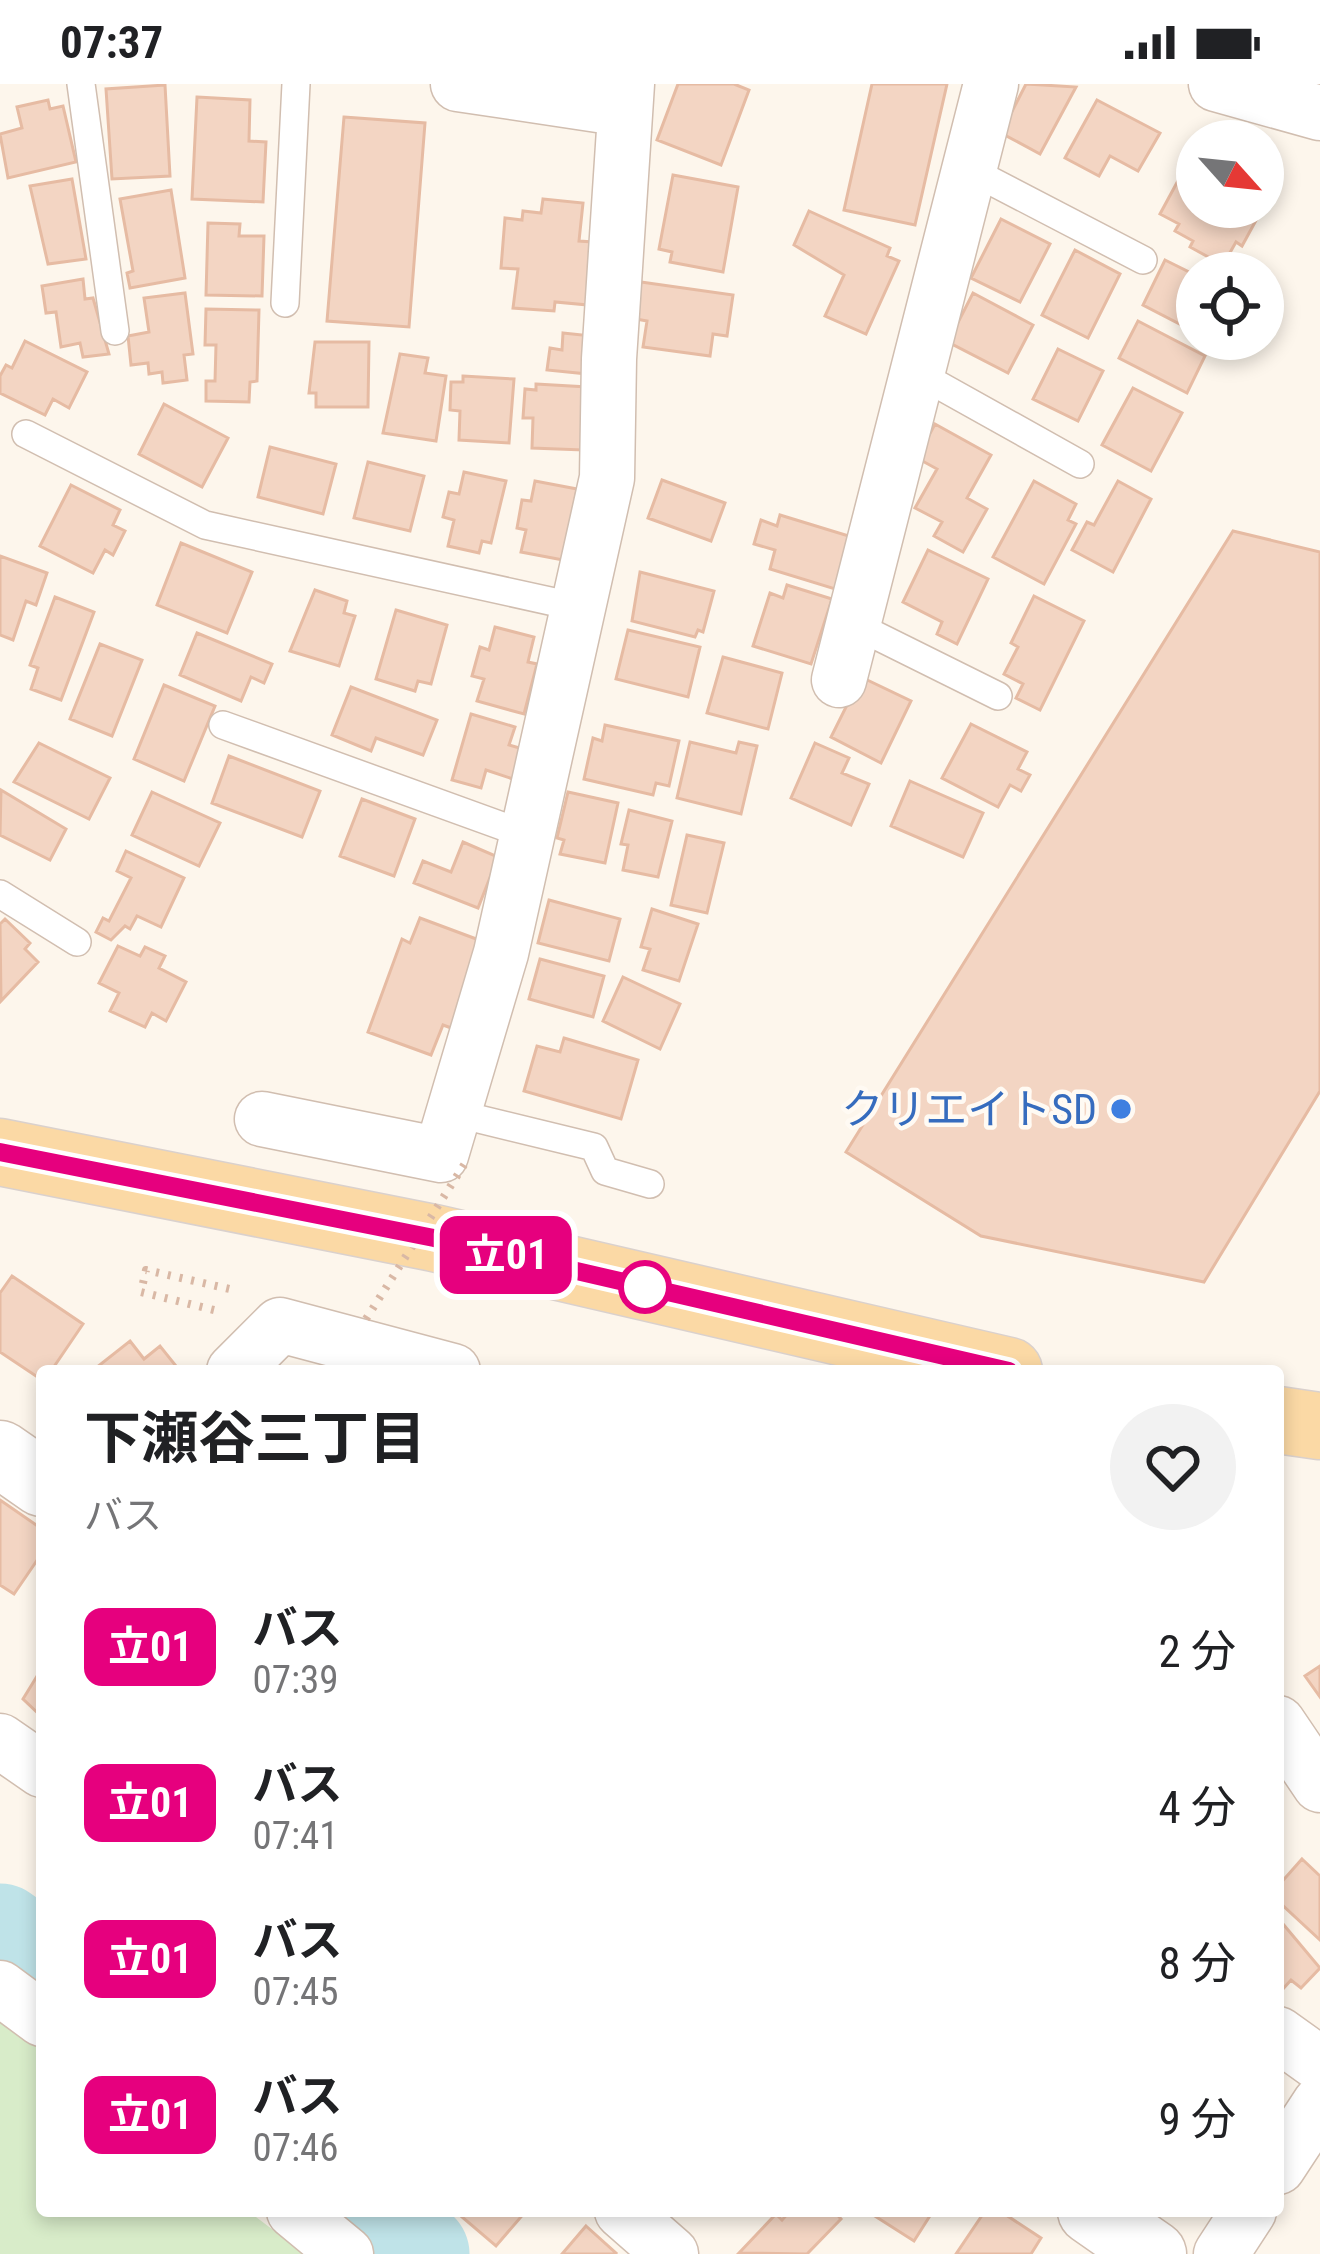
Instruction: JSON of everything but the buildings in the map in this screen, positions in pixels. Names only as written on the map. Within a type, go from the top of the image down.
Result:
[{"type":"main road","points":[[0,1152],[434,1238],[983,1365]]},
{"type":"main road","points":[[1284,1421],[1320,1426]]},
{"type":"street","points":[[262,1119],[441,1155],[461,1135],[608,478],[609,359],[626,97],[458,84]]},
{"type":"street","points":[[839,680],[991,84]]},
{"type":"street","points":[[1216,84],[1320,113]]},
{"type":"street","points":[[240,1365],[280,1325],[430,1365]]},
{"type":"street","points":[[0,1454],[36,1479]]},
{"type":"street","points":[[1284,1733],[1320,1785]]},
{"type":"street","points":[[0,1741],[36,1766]]},
{"type":"street","points":[[0,1988],[36,2015]]},
{"type":"street","points":[[1284,2038],[1320,2064]]},
{"type":"street","points":[[1284,2158],[1320,2103]]},
{"type":"street","points":[[301,2217],[346,2254]]},
{"type":"street","points":[[629,2217],[671,2254]]},
{"type":"street","points":[[1100,2217],[1153,2254]]},
{"type":"street","points":[[1221,2254],[1245,2217]]},
{"type":"lane","points":[[81,84],[115,331]]},
{"type":"lane","points":[[285,303],[296,84]]},
{"type":"lane","points":[[968,169],[1144,260]]},
{"type":"lane","points":[[917,373],[1080,464]]},
{"type":"lane","points":[[26,434],[205,525],[577,607]]},
{"type":"lane","points":[[854,624],[998,696]]},
{"type":"lane","points":[[224,725],[527,835]]},
{"type":"lane","points":[[0,895],[77,942]]},
{"type":"lane","points":[[461,1135],[594,1147],[605,1171],[650,1184]]},
{"type":"path","points":[[366,1319],[461,1135]]},
{"type":"path","points":[[141,1292],[146,1270]]},
{"type":"green space","points":[[0,2019],[36,2046],[36,2217],[256,2217],[305,2254],[0,2254]]},
{"type":"waterway","points":[[0,1936],[36,1962]]},
{"type":"waterway","points":[[370,2217],[417,2254]]},
{"type":"bus line","name":"立01","points":[[0,1152],[434,1238],[983,1365]]},
{"type":"place","name":"クリエイトSD","points":[[1121,1109]]}]
